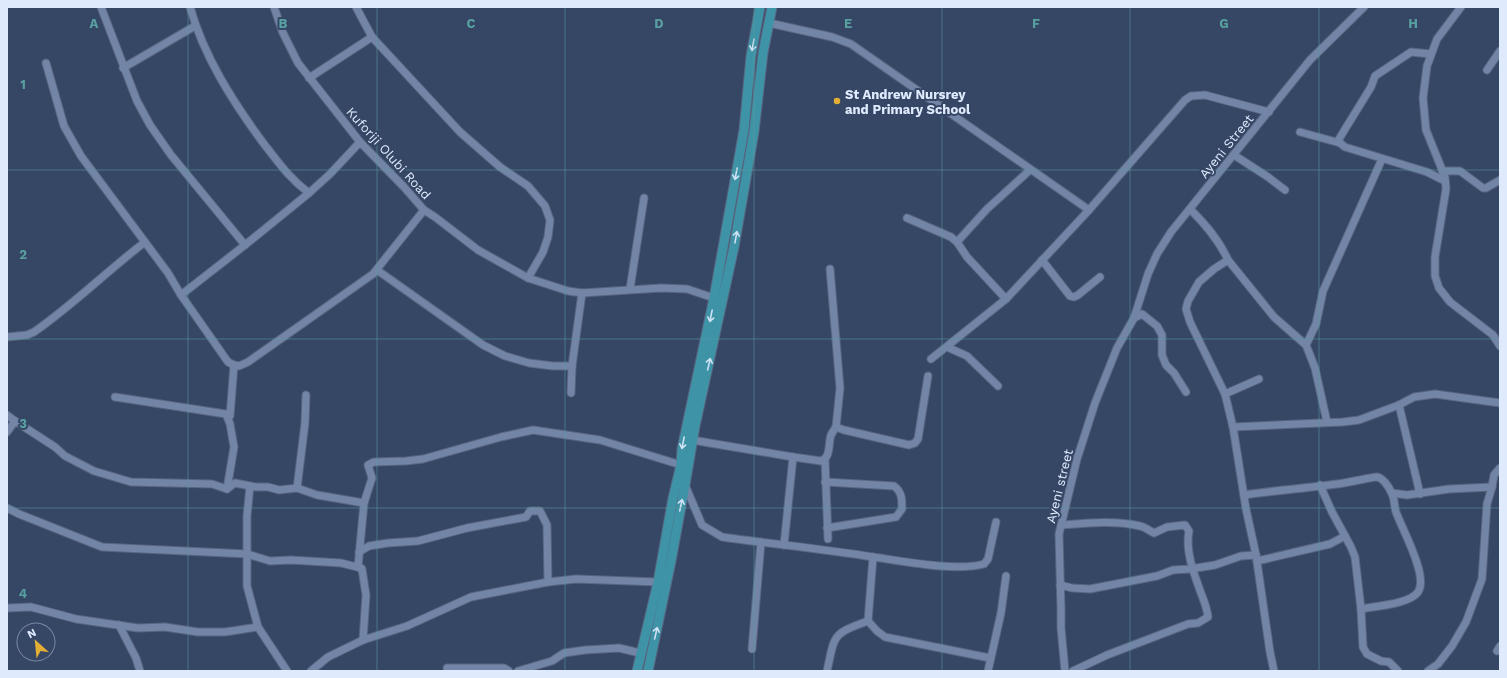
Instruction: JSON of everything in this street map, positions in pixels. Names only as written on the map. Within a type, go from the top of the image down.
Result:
[{"type":"main road","points":[[637,671],[640,653],[658,582],[673,498],[681,464],[682,449],[699,390],[734,247],[749,131],[751,56],[760,7]]},
{"type":"main road","points":[[648,671],[685,485],[714,298],[749,131],[772,7]]},
{"type":"street","points":[[100,7],[137,101],[155,131],[171,155],[245,245]]},
{"type":"street","points":[[190,7],[195,26],[224,85],[250,125],[289,176],[309,193]]},
{"type":"street","name":"Kuforiji Olubi Road","points":[[274,7],[283,33],[298,63],[360,142],[404,186],[424,210],[435,216],[478,250],[528,278],[553,288],[582,293],[630,289],[687,289],[714,298]]},
{"type":"street","points":[[356,7],[372,37],[460,132],[500,167],[528,186],[545,206],[550,220],[548,237],[543,252],[528,278]]},
{"type":"street","name":"Ayeni Street","points":[[1134,318],[1148,274],[1157,254],[1171,232],[1310,60],[1364,7]]},
{"type":"street","points":[[1461,7],[1437,38],[1427,66],[1423,98],[1426,130],[1442,170],[1446,189],[1435,257],[1435,276],[1439,288],[1450,302],[1492,335],[1500,346]]},
{"type":"street","points":[[769,23],[832,37],[851,44],[1089,210]]},
{"type":"street","points":[[123,68],[195,26]]},
{"type":"street","points":[[309,78],[372,37]]},
{"type":"street","points":[[1487,70],[1500,50]]},
{"type":"street","points":[[1340,143],[1339,139],[1371,87],[1375,76],[1405,54],[1411,52],[1431,54]]},
{"type":"street","points":[[46,63],[64,126],[81,156],[168,273],[216,347],[228,362],[234,365],[239,366],[248,362],[377,270],[424,210]]},
{"type":"street","points":[[931,359],[1006,299],[1089,210],[1185,100],[1191,96],[1205,95],[1269,112]]},
{"type":"street","points":[[1300,132],[1340,143],[1345,147],[1427,172],[1445,181]]},
{"type":"street","points":[[181,295],[309,193],[330,174],[360,142]]},
{"type":"street","points":[[1234,155],[1285,190]]},
{"type":"street","points":[[1306,345],[1316,324],[1323,291],[1382,159]]},
{"type":"street","points":[[957,242],[987,209],[1030,170]]},
{"type":"street","points":[[1442,170],[1460,171],[1483,188],[1486,188],[1500,180]]},
{"type":"street","points":[[630,289],[644,198]]},
{"type":"street","points":[[1190,209],[1211,230],[1228,260],[1274,317],[1306,345],[1315,368],[1327,422]]},
{"type":"street","points":[[907,218],[951,237],[957,242],[967,257],[1006,299]]},
{"type":"street","points":[[7,338],[27,335],[34,332],[78,298],[122,259],[145,242]]},
{"type":"street","points":[[1042,260],[1070,296],[1074,297],[1078,295],[1100,277]]},
{"type":"street","points":[[1228,260],[1214,269],[1200,282],[1188,301],[1186,309],[1190,322],[1225,394],[1233,427],[1274,671]]},
{"type":"street","points":[[828,539],[825,460],[831,435],[836,427],[840,388],[830,269]]},
{"type":"street","points":[[377,270],[483,344],[505,356],[529,363],[572,366]]},
{"type":"street","points":[[571,393],[572,366],[582,293]]},
{"type":"street","points":[[1134,318],[1142,314],[1157,326],[1162,335],[1162,355],[1166,365],[1186,392]]},
{"type":"street","name":"Ayeni street","points":[[1065,671],[1061,628],[1059,534],[1078,459],[1095,403],[1117,348],[1134,318]]},
{"type":"street","points":[[947,347],[966,356],[998,386]]},
{"type":"street","points":[[115,397],[226,414],[230,416],[234,365]]},
{"type":"street","points":[[836,427],[909,445],[915,443],[918,438],[928,376]]},
{"type":"street","points":[[1225,394],[1259,379]]},
{"type":"street","points":[[1233,427],[1359,420],[1414,398],[1435,394],[1500,403]]},
{"type":"street","points":[[297,488],[306,423],[306,395]]},
{"type":"street","points":[[1399,405],[1420,494]]},
{"type":"street","points":[[226,414],[230,424],[234,446],[227,489]]},
{"type":"street","points":[[7,415],[55,447],[65,456],[94,471],[131,482],[212,484],[227,489]]},
{"type":"street","points":[[7,432],[15,421]]},
{"type":"street","points":[[363,640],[366,595],[362,568],[358,567],[364,503],[372,478],[368,466],[374,462],[423,459],[501,437],[533,430],[600,440],[681,464]]},
{"type":"street","points":[[692,440],[793,458],[825,460]]},
{"type":"street","points":[[784,545],[793,458]]},
{"type":"street","points":[[1428,671],[1438,664],[1452,646],[1466,622],[1475,599],[1482,579],[1487,504],[1494,475],[1500,468]]},
{"type":"street","points":[[1244,495],[1276,490],[1302,489],[1320,485],[1342,484],[1376,477],[1382,480],[1392,493],[1396,512],[1420,574],[1421,585],[1419,591],[1414,597],[1404,601],[1361,609]]},
{"type":"street","points":[[825,482],[894,486],[900,490],[902,509],[896,517],[827,528]]},
{"type":"street","points":[[227,489],[235,483],[256,487],[268,487],[279,490],[297,488],[317,495],[364,503]]},
{"type":"street","points":[[685,485],[702,525],[722,537],[907,562],[968,567],[984,564],[988,559],[996,522]]},
{"type":"street","points":[[1320,485],[1355,557],[1361,609],[1363,647],[1367,654],[1381,661],[1389,662],[1398,671]]},
{"type":"street","points":[[250,486],[247,516],[247,586],[258,627],[287,671]]},
{"type":"street","points":[[1392,493],[1407,495],[1449,489],[1492,487]]},
{"type":"street","points":[[7,508],[102,547],[247,554],[270,561],[291,560],[341,563],[362,568]]},
{"type":"street","points":[[359,552],[369,546],[418,541],[468,528],[526,517],[530,512],[540,511],[547,525],[548,582]]},
{"type":"street","points":[[1061,525],[1101,522],[1121,523],[1141,526],[1154,533],[1167,527],[1185,525],[1189,531],[1188,548],[1193,569],[1207,609],[1208,617],[1204,621],[1188,624],[1073,671]]},
{"type":"street","points":[[1060,585],[1072,588],[1090,589],[1156,576],[1173,570],[1193,569],[1215,565],[1241,556],[1256,558],[1330,544],[1345,536]]},
{"type":"street","points":[[752,649],[761,542]]},
{"type":"street","points":[[873,557],[868,620],[877,631],[885,637],[990,658]]},
{"type":"street","points":[[988,671],[1001,613],[1006,576]]},
{"type":"street","points":[[311,671],[328,657],[363,640],[408,626],[471,597],[548,582],[576,579],[658,582]]},
{"type":"street","points":[[7,608],[30,608],[76,619],[138,628],[165,627],[198,632],[225,632],[258,627]]},
{"type":"street","points":[[827,671],[833,642],[838,634],[845,629],[868,620]]},
{"type":"street","points":[[119,625],[136,658],[140,671]]},
{"type":"street","points":[[518,671],[552,661],[564,653],[619,648],[640,653]]},
{"type":"street","points":[[447,668],[504,668],[510,671]]},
{"type":"place","name":"St Andrew Nursrey and Primary School","points":[[837,101]]}]
